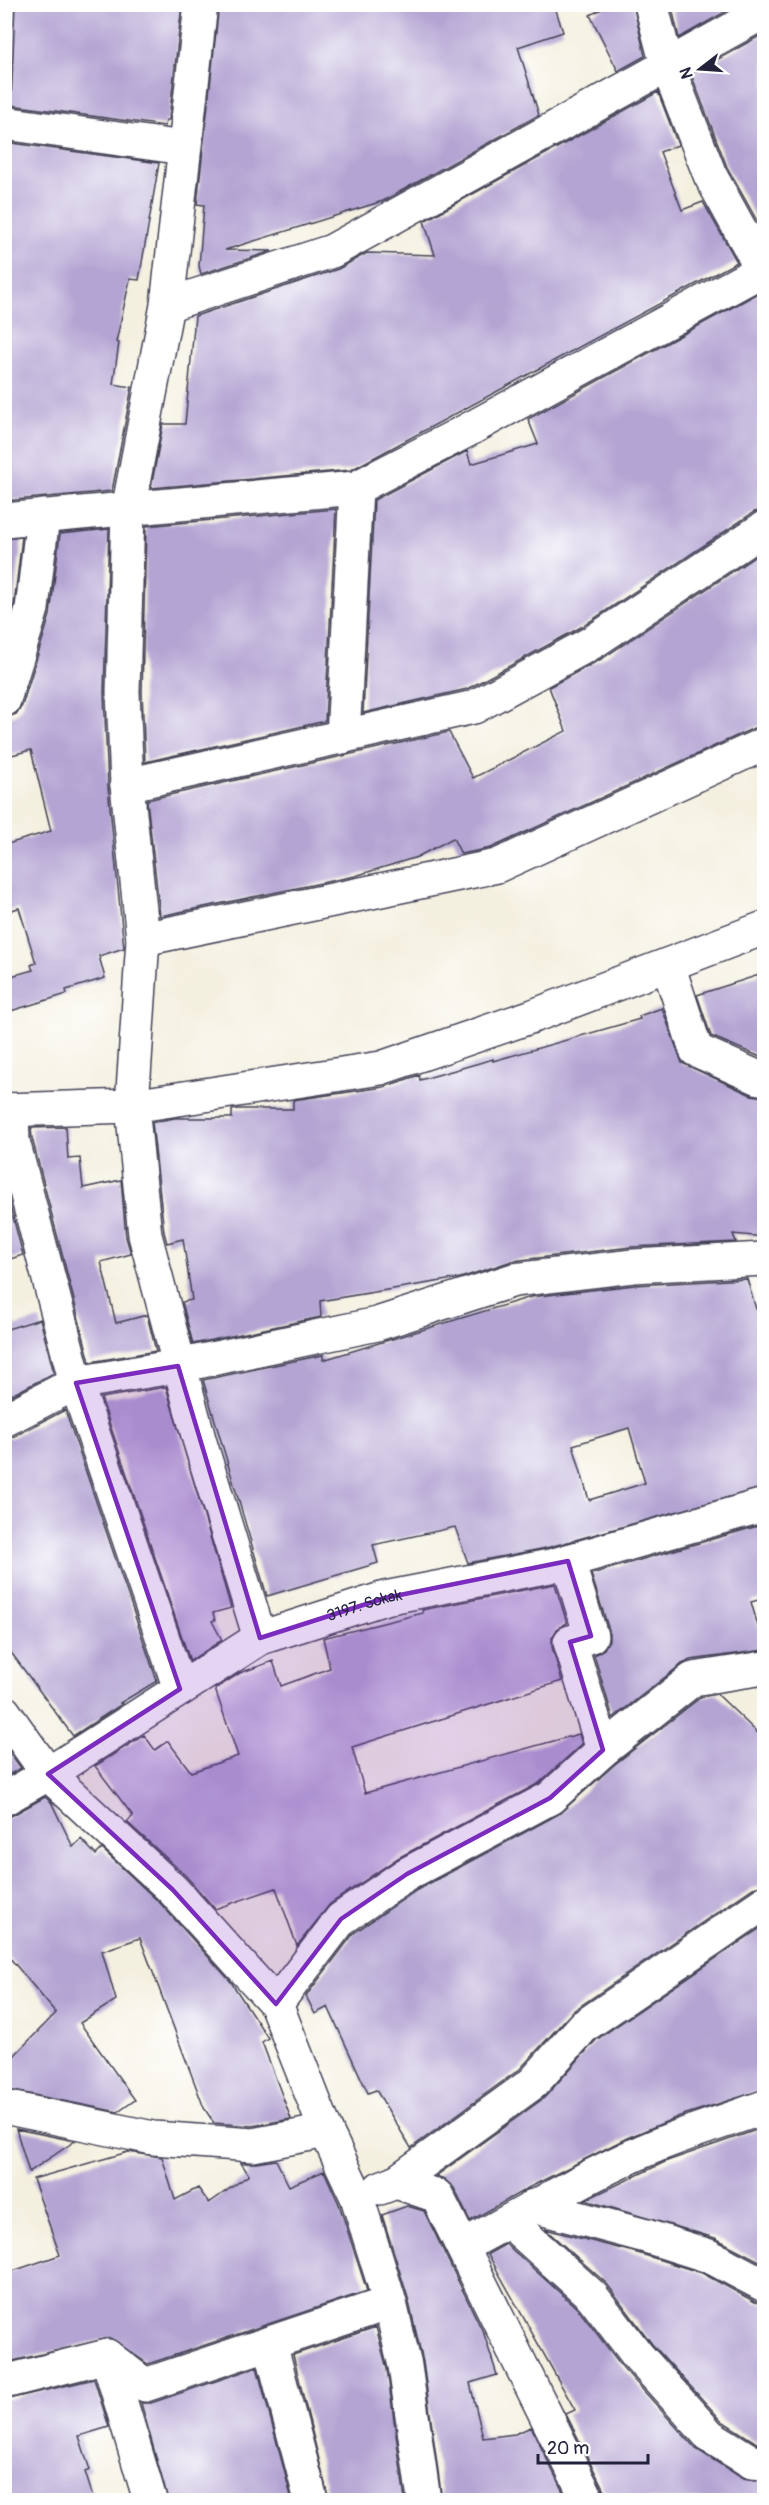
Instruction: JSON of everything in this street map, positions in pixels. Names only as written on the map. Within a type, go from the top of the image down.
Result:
[{"type":"street","points":[[201,4],[167,305],[128,510],[123,692],[127,785],[143,939],[132,1106],[145,1235],[178,1366],[260,1638]]},
{"type":"street","points":[[4,520],[356,488],[764,270],[710,175],[667,65],[651,4]]},
{"type":"street","points":[[167,305],[332,251],[765,12]]},
{"type":"street","points":[[4,123],[184,148]]},
{"type":"street","points":[[344,737],[356,488]]},
{"type":"street","points":[[4,700],[32,609],[43,516]]},
{"type":"street","points":[[127,785],[474,707],[593,642],[765,528]]},
{"type":"street","points":[[143,939],[497,866],[765,744]]},
{"type":"street","points":[[180,1689],[76,1383],[13,1141],[8,1110],[132,1106],[381,1068],[533,1016],[765,928]]},
{"type":"street","points":[[668,965],[696,1050],[759,1078],[765,1078]]},
{"type":"street","points":[[4,1420],[76,1383],[178,1366],[377,1324],[514,1280],[633,1266],[765,1259]]},
{"type":"street","name":"3197. Sokak","points":[[4,1799],[48,1774],[260,1638],[385,1598],[568,1561],[765,1505]]},
{"type":"street","points":[[568,1561],[591,1636],[570,1642],[603,1750]]},
{"type":"street","points":[[276,2004],[341,1919],[407,1874],[550,1798],[603,1750],[693,1679],[765,1668]]},
{"type":"street","points":[[4,1712],[48,1774],[173,1890],[276,2004],[326,2131],[357,2197],[405,2366],[424,2500]]},
{"type":"street","points":[[357,2197],[396,2182],[533,2083],[585,2026],[765,1903]]},
{"type":"street","points":[[4,2107],[153,2138],[253,2145],[326,2131]]},
{"type":"street","points":[[463,2246],[659,2144],[765,2107]]},
{"type":"street","points":[[396,2182],[436,2196],[588,2500]]},
{"type":"street","points":[[522,2214],[709,2256],[765,2285]]},
{"type":"street","points":[[522,2214],[592,2296],[638,2356],[710,2436],[752,2462],[765,2463]]},
{"type":"street","points":[[107,2356],[145,2385],[388,2303]]},
{"type":"street","points":[[270,2343],[311,2500]]},
{"type":"street","points":[[4,2382],[107,2356]]},
{"type":"street","points":[[107,2356],[150,2500]]},
{"type":"highlighted area","points":[[178,1366],[260,1638],[385,1598],[568,1561],[591,1636],[570,1642],[603,1750],[550,1798],[407,1874],[341,1919],[276,2004],[173,1890],[48,1774],[180,1689],[76,1383]]},
{"type":"building","points":[[15,4],[182,4],[169,120],[166,120],[165,126],[11,105]]},
{"type":"building","points":[[219,4],[554,4],[563,32],[518,47],[539,115],[383,201],[225,250],[272,251],[201,274],[199,266],[204,205],[197,204]]},
{"type":"building","points":[[611,4],[633,4],[645,56],[618,71],[590,15]]},
{"type":"building","points":[[671,4],[739,4],[679,38]]},
{"type":"building","points":[[765,33],[765,235],[727,167],[691,74]]},
{"type":"building","points":[[658,92],[678,145],[660,152],[682,210],[703,202],[737,262],[351,470],[151,488],[163,424],[185,424],[195,316],[338,269],[367,253],[435,255],[424,221]]},
{"type":"building","points":[[4,142],[159,163],[139,280],[130,279],[116,342],[119,343],[113,384],[132,387],[112,491],[4,501]]},
{"type":"building","points":[[762,291],[765,292],[765,510],[754,512],[583,626],[467,689],[363,713],[374,500],[467,451],[471,464],[538,444],[528,419]]},
{"type":"building","points":[[336,509],[325,721],[145,762],[142,692],[146,526]]},
{"type":"building","points":[[109,529],[104,693],[108,787],[124,948],[99,956],[105,978],[66,990],[67,994],[4,1013],[4,978],[33,970],[31,965],[36,963],[19,908],[4,912],[4,845],[51,831],[31,750],[4,757],[4,718],[16,714],[22,706],[50,615],[60,534]]},
{"type":"building","points":[[22,537],[14,605],[4,635],[4,539]]},
{"type":"building","points":[[765,550],[765,723],[491,848],[461,854],[453,838],[417,857],[355,876],[160,916],[147,800],[449,732],[473,778],[566,731],[549,687],[603,658]]},
{"type":"building","points":[[765,973],[765,1059],[711,1036],[697,995]]},
{"type":"building","points":[[662,1008],[682,1063],[751,1095],[765,1097],[765,1237],[733,1234],[736,1242],[631,1247],[512,1261],[460,1278],[320,1301],[321,1317],[193,1344],[182,1302],[192,1300],[183,1239],[167,1243],[164,1232],[152,1122],[175,1118],[232,1118],[232,1110],[238,1109],[293,1109],[293,1100],[384,1087],[419,1075],[420,1080],[640,1019],[639,1016]]},
{"type":"building","points":[[66,1127],[68,1159],[80,1158],[83,1188],[121,1180],[126,1237],[131,1254],[101,1262],[116,1323],[147,1315],[156,1351],[90,1362],[31,1128]]},
{"type":"building","points":[[4,1183],[23,1255],[4,1261]]},
{"type":"building","points":[[747,1279],[756,1309],[765,1306],[765,1487],[546,1548],[468,1563],[455,1527],[373,1545],[378,1563],[267,1596],[203,1380],[323,1355],[323,1360],[531,1297],[635,1285]],"holes":[[[629,1428],[645,1483],[589,1500],[573,1445]]]},
{"type":"building","points":[[40,1319],[54,1373],[4,1399],[4,1330]]},
{"type":"building","points":[[166,1387],[231,1608],[213,1613],[215,1620],[212,1621],[222,1640],[190,1661],[101,1398]]},
{"type":"building","points":[[65,1410],[157,1681],[120,1703],[122,1704],[73,1736],[4,1643],[4,1438],[13,1437]]},
{"type":"building","points":[[765,1524],[765,1598],[751,1602],[765,1650],[690,1660],[613,1718],[594,1655],[604,1649],[609,1640],[609,1630],[591,1574]]},
{"type":"building","points":[[555,1584],[567,1623],[557,1629],[552,1638],[552,1647],[562,1681],[352,1747],[365,1793],[579,1734],[582,1744],[539,1783],[398,1858],[330,1904],[297,1946],[276,1888],[215,1909],[186,1876],[127,1822],[133,1816],[95,1766],[144,1735],[155,1750],[168,1741],[191,1772],[238,1756],[215,1689],[240,1673],[273,1661],[281,1686],[330,1668],[323,1638],[423,1613],[422,1610]]},
{"type":"building","points":[[717,1694],[765,1740],[765,1885],[753,1888],[573,2011],[520,2069],[411,2148],[376,2090],[368,2093],[328,2007],[315,2014],[306,1996],[354,1933],[417,1890],[559,1814],[615,1764],[701,1697]]},
{"type":"building","points":[[4,1745],[21,1768],[4,1777]]},
{"type":"building","points":[[45,1797],[51,1802],[73,1847],[81,1839],[96,1855],[102,1849],[160,1903],[231,1982],[268,2038],[262,2042],[291,2119],[252,2126],[214,2123],[204,2108],[140,1938],[102,1951],[116,2000],[80,2023],[135,2100],[118,2112],[4,2089],[4,2066],[56,2013],[4,1951],[4,1818]]},
{"type":"building","points":[[765,1925],[765,2089],[680,2116],[627,2138],[528,2188],[470,2221],[454,2188],[444,2179],[436,2176],[544,2098],[596,2040]]},
{"type":"building","points":[[765,2127],[765,2264],[715,2238],[585,2200],[667,2161]]},
{"type":"building","points":[[16,2129],[75,2141],[29,2172]]},
{"type":"building","points":[[128,2152],[162,2157],[175,2200],[198,2188],[209,2203],[249,2175],[241,2163],[276,2160],[289,2186],[324,2171],[339,2204],[367,2291],[148,2364],[110,2338],[4,2363],[4,2274],[60,2255],[33,2179]]},
{"type":"building","points":[[407,2206],[424,2211],[484,2334],[497,2375],[470,2383],[483,2438],[515,2434],[531,2427],[567,2500],[442,2500],[423,2362],[408,2298],[382,2215]]},
{"type":"building","points":[[545,2229],[641,2254],[702,2273],[755,2302],[765,2304],[765,2444],[758,2444],[722,2421],[652,2344],[607,2284]]},
{"type":"building","points":[[506,2244],[578,2309],[624,2369],[696,2449],[742,2478],[765,2481],[765,2500],[607,2500],[566,2414],[575,2410],[488,2254]]},
{"type":"building","points":[[376,2327],[387,2369],[405,2500],[329,2500],[293,2355]]},
{"type":"building","points":[[257,2367],[292,2500],[168,2500],[141,2403],[151,2403]]},
{"type":"building","points":[[94,2379],[109,2427],[79,2436],[90,2470],[85,2472],[94,2500],[4,2500],[4,2400]]}]
